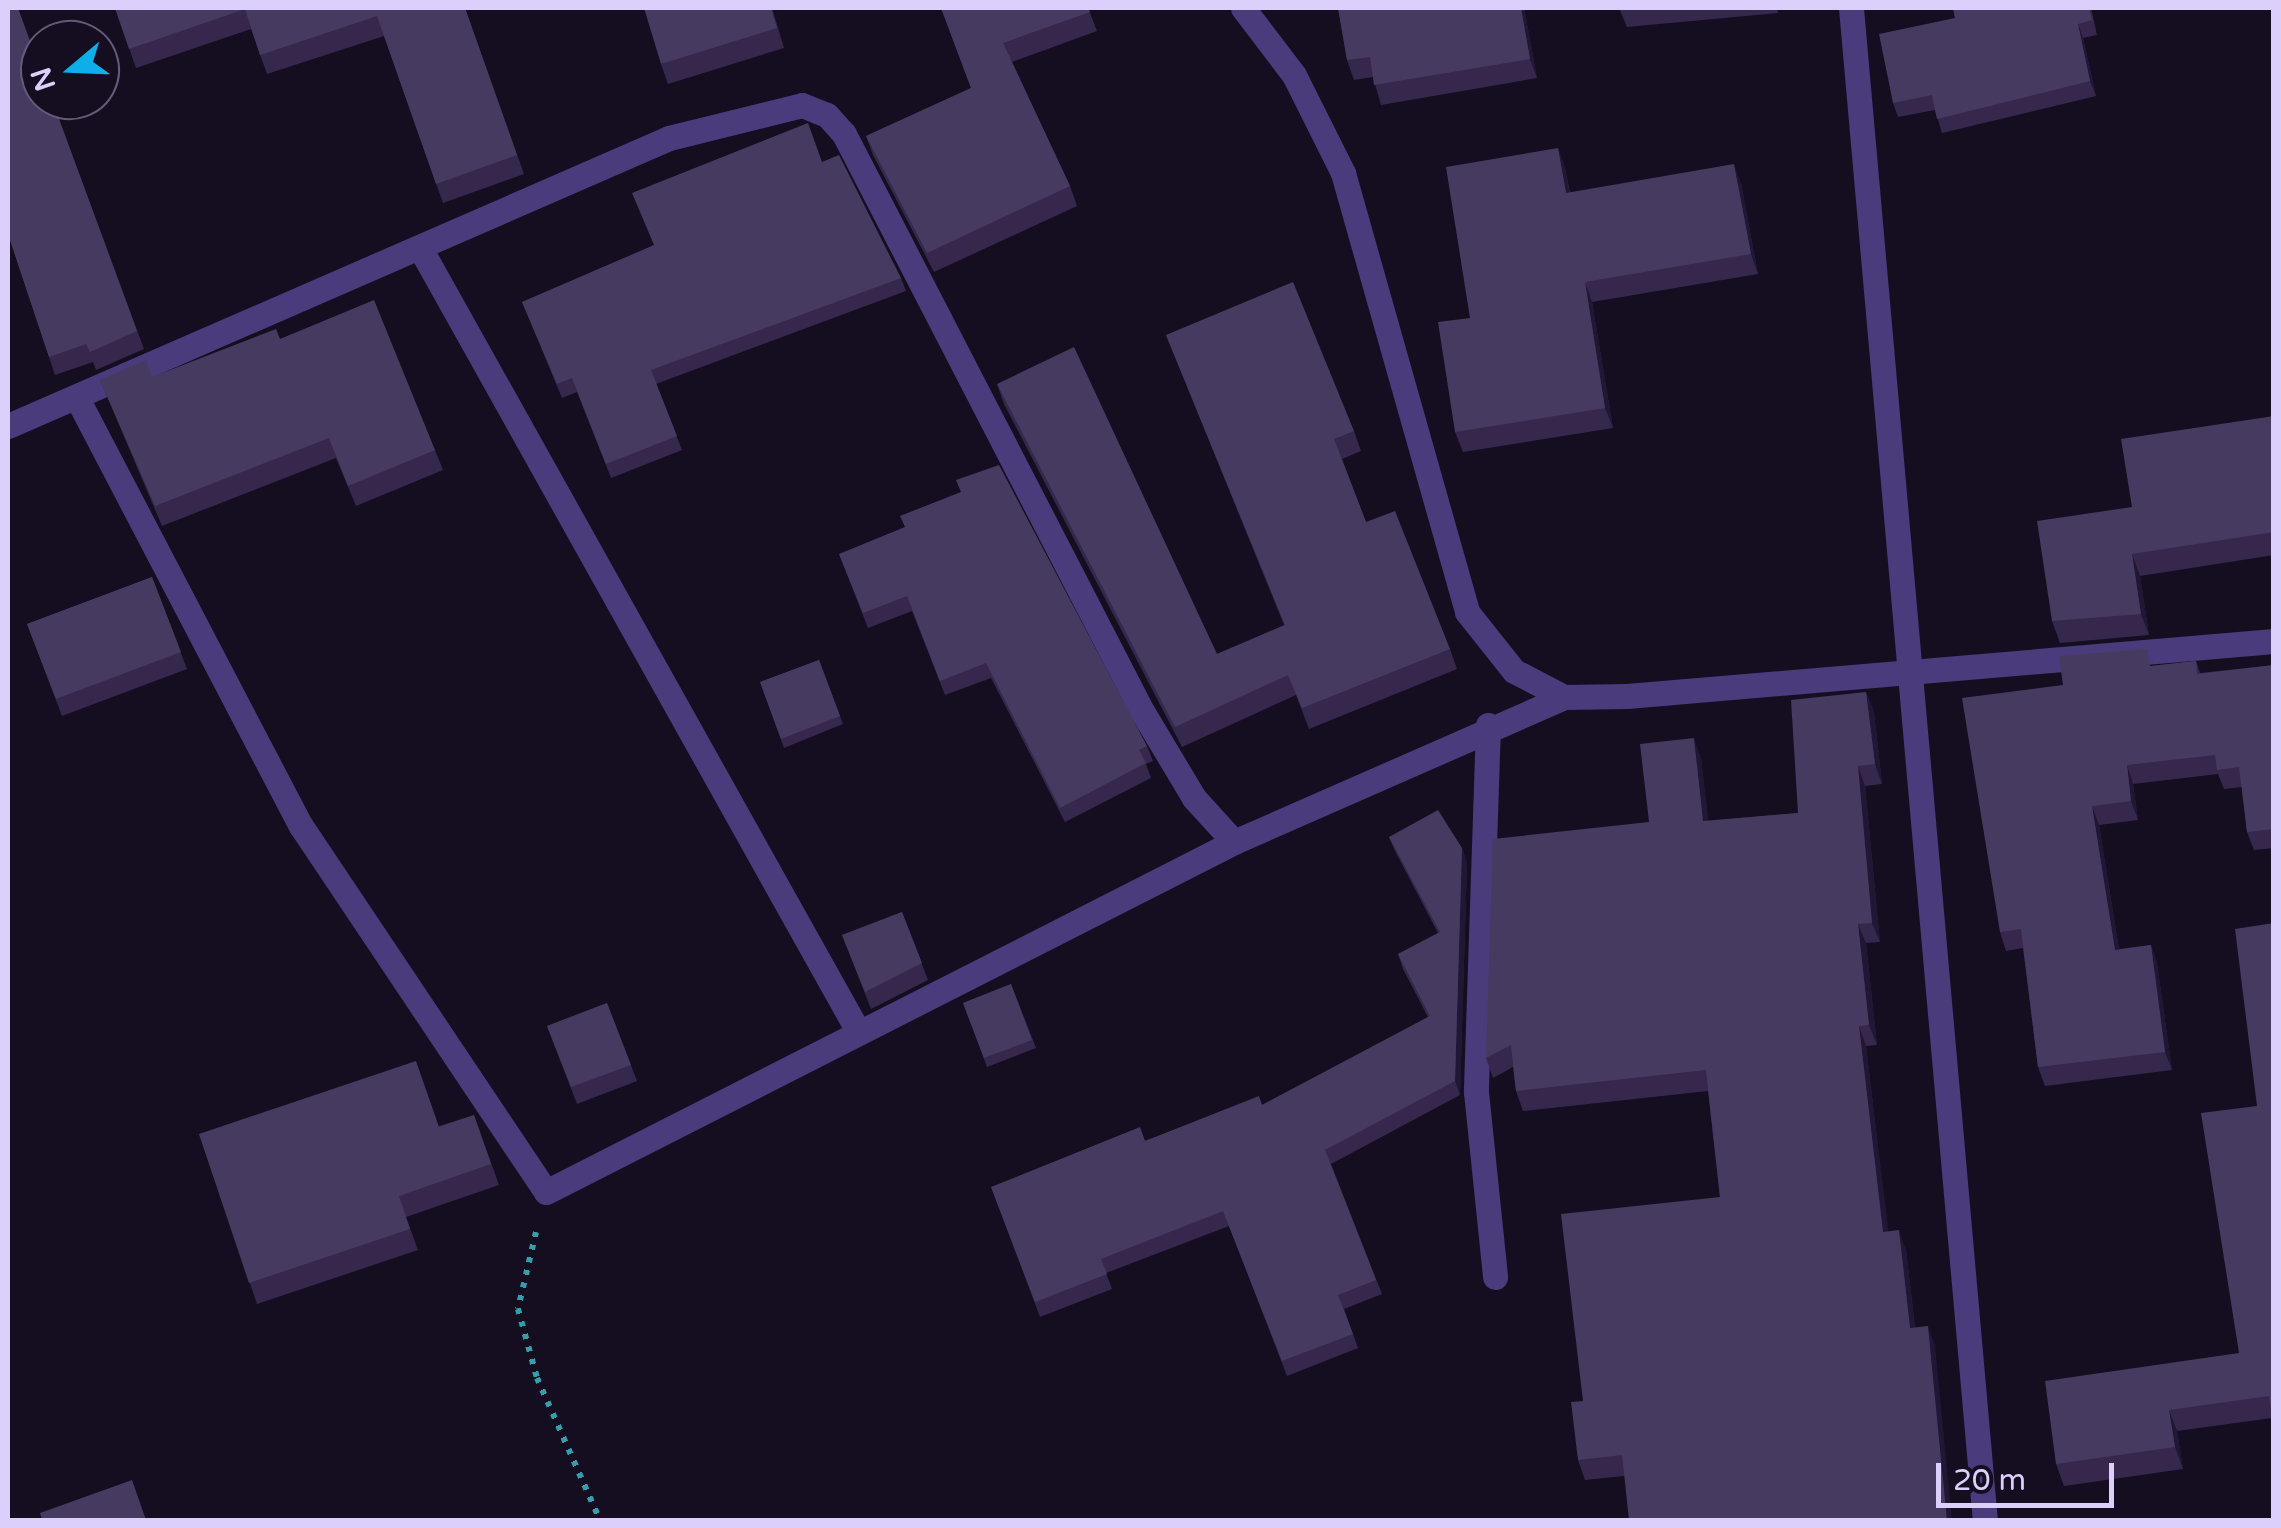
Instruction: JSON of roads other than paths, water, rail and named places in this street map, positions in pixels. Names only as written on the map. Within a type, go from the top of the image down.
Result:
[{"type":"street","points":[[1243,8],[1294,75],[1343,173],[1467,612],[1514,671],[1564,697]]},
{"type":"street","points":[[1851,8],[1985,1520]]},
{"type":"street","points":[[8,426],[670,138],[802,105],[827,115],[854,152],[1142,710],[1194,798],[1234,842]]},
{"type":"street","points":[[420,248],[859,1033]]},
{"type":"street","points":[[77,398],[301,826],[546,1192],[1234,842],[1488,725],[1564,697],[2274,641]]},
{"type":"street","points":[[1488,725],[1476,1092],[1495,1277]]}]
